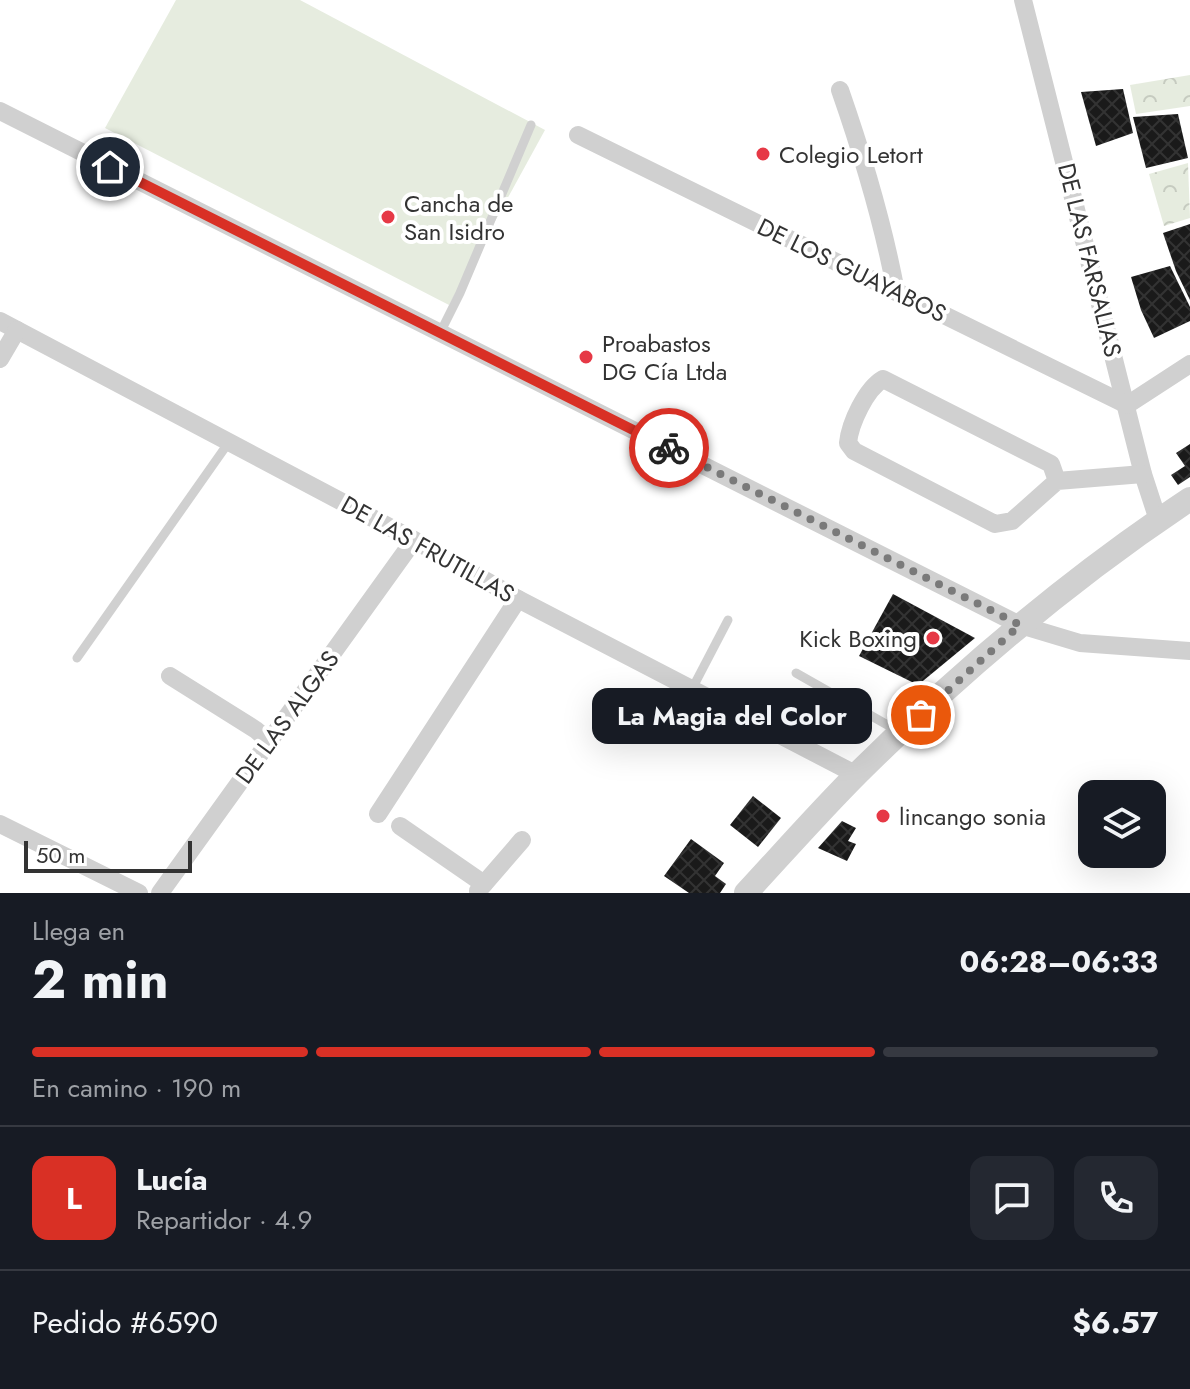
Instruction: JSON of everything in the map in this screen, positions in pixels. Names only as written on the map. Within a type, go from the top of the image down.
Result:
[{"type":"street","name":"DE LAS FARSALIAS","points":[[1023,0],[1143,474],[1158,520]]},
{"type":"street","points":[[840,90],[867,166],[896,292]]},
{"type":"street","points":[[0,111],[1020,625],[1080,643],[1190,651]]},
{"type":"street","name":"DE LOS GUAYABOS","points":[[578,135],[1127,405]]},
{"type":"street","name":"DE LAS FRUTILLAS","points":[[0,321],[414,540],[518,599],[857,775]]},
{"type":"street","points":[[0,359],[17,330]]},
{"type":"street","points":[[1127,405],[1190,364]]},
{"type":"street","points":[[1057,481],[1051,464],[883,379],[874,384],[849,432],[848,443],[854,451],[995,524],[1012,521],[1057,481],[1143,474]]},
{"type":"street","points":[[746,893],[857,775],[1020,625],[1190,499]]},
{"type":"street","name":"DE LAS ALGAS","points":[[160,893],[414,540]]},
{"type":"street","points":[[378,814],[518,599]]},
{"type":"street","points":[[170,676],[269,741]]},
{"type":"street","points":[[0,824],[139,893]]},
{"type":"street","points":[[400,826],[480,889],[522,840]]},
{"type":"lane","points":[[440,333],[531,125]]},
{"type":"lane","points":[[77,658],[229,442]]},
{"type":"lane","points":[[692,689],[728,620]]},
{"type":"lane","points":[[796,673],[901,733]]},
{"type":"green space","name":"Cancha de San Isidro","points":[[176,0],[300,0],[545,130],[449,305],[105,128]]},
{"type":"green space","points":[[1190,75],[1190,106],[1136,114],[1130,85]]},
{"type":"green space","points":[[1188,163],[1190,218],[1164,226],[1149,174]]},
{"type":"building","points":[[1123,89],[1133,133],[1096,146],[1081,92]]},
{"type":"building","points":[[1178,114],[1188,158],[1146,168],[1133,117]]},
{"type":"building","points":[[1190,224],[1190,300],[1163,233]]},
{"type":"building","points":[[1170,266],[1190,307],[1190,321],[1154,338],[1131,277]]},
{"type":"building","points":[[1190,444],[1190,477],[1178,485],[1171,475],[1185,466],[1176,453]]},
{"type":"building","points":[[893,594],[975,638],[918,685],[859,656]]},
{"type":"building","points":[[753,796],[781,818],[758,847],[730,825]]},
{"type":"building","points":[[842,821],[856,828],[848,841],[856,844],[847,861],[818,848]]},
{"type":"building","points":[[691,839],[724,863],[715,876],[726,884],[720,893],[689,893],[664,876]]},
{"type":"way so far","points":[[669,448],[1020,625],[921,715]]},
{"type":"place","name":"Colegio Letort","points":[[763,154]]},
{"type":"place","name":"Cancha de San Isidro","points":[[388,217]]},
{"type":"place","name":"Proabastos DG Cía Ltda","points":[[586,357]]},
{"type":"place","name":"Kick Boxing","points":[[933,638]]},
{"type":"place","name":"La Magia del Color","points":[[921,715]]},
{"type":"place","name":"lincango sonia","points":[[883,816]]},
{"type":"route","points":[[110,167],[669,448]]}]
